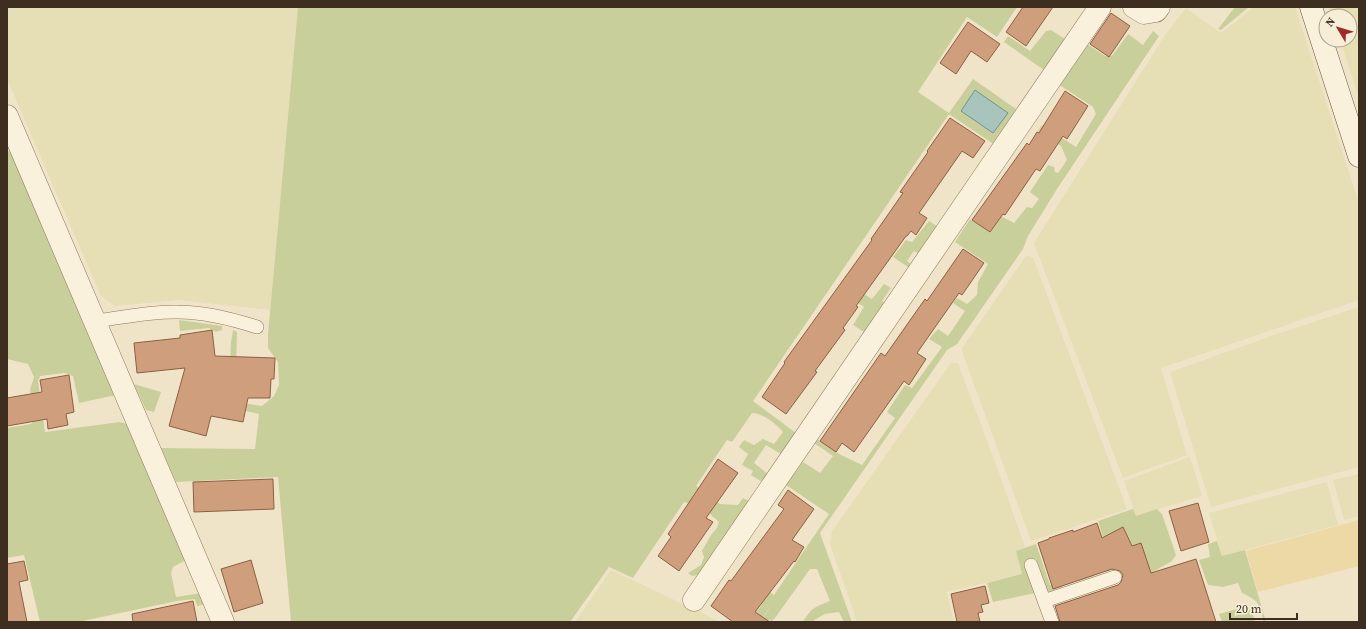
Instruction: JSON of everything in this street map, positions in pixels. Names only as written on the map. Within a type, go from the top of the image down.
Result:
[{"type":"street","points":[[694,600],[1100,7]]},
{"type":"street","points":[[1134,7],[1144,13],[1156,11],[1159,7]]},
{"type":"street","points":[[1311,7],[1359,156]]},
{"type":"street","points":[[7,116],[223,622]]},
{"type":"lane","points":[[94,321],[158,312],[178,312],[237,320],[257,327]]},
{"type":"lane","points":[[1031,565],[1052,622]]},
{"type":"lane","points":[[1044,601],[1115,577]]},
{"type":"shaded area","points":[[7,7],[298,7],[270,310],[179,300],[115,306],[101,296],[7,79]]},
{"type":"shaded area","points":[[1254,7],[1295,7],[1359,203],[1359,300],[1161,368],[1187,455],[1123,478],[1034,243],[1165,35],[1186,8],[1221,33]]},
{"type":"shaded area","points":[[1359,7],[1359,98],[1343,48],[1358,48],[1358,8],[1330,8]]},
{"type":"shaded area","points":[[1026,256],[1033,257],[1127,509],[1031,541],[962,348]]},
{"type":"shaded area","points":[[1359,307],[1359,467],[1211,507],[1170,372]]},
{"type":"shaded area","points":[[951,363],[958,363],[1025,547],[1016,551],[1022,574],[947,592],[954,622],[857,622],[830,544],[832,531]]},
{"type":"shaded area","points":[[1190,457],[1202,496],[1136,516],[1124,481]]},
{"type":"shaded area","points":[[1359,474],[1359,516],[1344,520],[1333,480]]},
{"type":"shaded area","points":[[1327,482],[1338,525],[1222,556],[1209,513]]},
{"type":"shaded area","points":[[611,570],[700,612],[720,622],[575,622]]},
{"type":"green space","points":[[298,7],[1017,7],[997,37],[967,17],[918,92],[949,113],[973,79],[1019,111],[995,145],[949,114],[753,401],[796,433],[781,454],[766,445],[754,463],[768,474],[762,482],[751,475],[753,471],[742,465],[748,454],[739,447],[744,440],[754,445],[763,439],[774,444],[783,432],[773,422],[765,417],[752,413],[732,442],[727,440],[696,486],[720,504],[738,505],[743,498],[749,501],[698,575],[692,576],[688,573],[701,565],[704,557],[702,551],[711,535],[717,528],[719,522],[708,510],[684,502],[633,578],[609,567],[570,622],[291,622],[278,477],[176,482],[161,448],[255,449],[259,414],[182,397],[230,367],[233,330],[237,332],[235,402],[262,406],[274,396],[279,385],[278,362],[268,348],[268,334]]},
{"type":"green space","points":[[1235,7],[1249,7],[1221,30],[1218,29]]},
{"type":"green space","points":[[1051,30],[1065,39],[1044,70],[1004,42],[1008,36],[1030,51],[1046,31]]},
{"type":"green space","points":[[1153,31],[1159,36],[1057,189],[1028,236],[1023,249],[957,344],[947,350],[820,533],[852,622],[844,622],[839,612],[825,614],[814,620],[815,622],[803,622],[814,608],[830,601],[817,569],[810,569],[772,621],[766,619],[764,622],[761,622],[772,604],[760,622],[749,622],[761,606],[764,599],[757,583],[774,595],[829,514],[786,485],[803,462],[820,473],[833,456],[814,443],[817,439],[841,455],[862,465],[895,418],[887,412],[905,385],[912,388],[942,347],[929,339],[938,329],[948,336],[965,311],[953,303],[957,298],[967,304],[977,295],[978,282],[988,264],[955,242],[970,219],[990,232],[1001,216],[1014,223],[1027,207],[1032,208],[1039,199],[1030,192],[1048,165],[1054,167],[1055,172],[1058,173],[1067,160],[1061,146],[1038,131],[1042,125],[1076,147],[1096,114],[1093,107],[1058,84],[1086,43],[1105,56],[1112,56],[1128,34],[1143,45]]},
{"type":"green space","points":[[7,150],[14,155],[116,395],[79,403],[73,376],[64,373],[40,376],[38,381],[45,432],[120,422],[130,425],[186,560],[173,567],[171,573],[176,597],[201,593],[206,604],[197,606],[195,599],[177,601],[78,622],[40,622],[24,555],[7,558],[7,428],[31,424],[35,419],[30,390],[34,377],[28,364],[7,359]]},
{"type":"green space","points":[[929,221],[940,228],[921,255],[914,251],[907,261],[914,266],[911,269],[893,257],[906,240],[912,242]]},
{"type":"green space","points":[[884,284],[891,288],[882,301],[887,305],[867,334],[853,325],[864,307],[851,298],[850,285],[872,299]]},
{"type":"green space","points":[[179,320],[222,326],[222,330],[216,332],[209,328],[180,331]]},
{"type":"green space","points":[[134,384],[161,392],[154,412],[146,410]]},
{"type":"green space","points":[[1133,509],[1136,516],[1157,509],[1162,514],[1176,555],[1172,561],[1151,573],[1141,543],[1118,551],[1123,566],[1106,572],[1100,554],[1087,557],[1094,576],[1079,581],[1076,575],[1080,574],[1081,571],[1075,554],[1103,545],[1104,541],[1098,521]]},
{"type":"green space","points":[[1217,541],[1222,556],[1245,550],[1266,622],[1264,622],[1256,601],[1242,593],[1238,583],[1223,587],[1208,585],[1199,560],[1210,557],[1208,544]]},
{"type":"green space","points":[[1036,544],[1050,585],[1062,583],[1062,587],[1048,592],[1036,559],[1026,563],[1035,593],[993,602],[987,583],[1022,574],[1016,551]]},
{"type":"green space","points":[[1244,607],[1249,609],[1253,614],[1255,622],[1222,622],[1219,614]]},
{"type":"sand","points":[[1359,520],[1359,566],[1258,592],[1246,551]]},
{"type":"water","points":[[975,90],[1008,113],[993,133],[961,111]]},
{"type":"building","points":[[1023,7],[1053,7],[1026,46],[1006,32]]},
{"type":"building","points":[[1111,13],[1130,26],[1109,57],[1090,44]]},
{"type":"building","points":[[968,22],[1000,44],[987,62],[971,51],[956,74],[940,63]]},
{"type":"building","points":[[1065,91],[1088,106],[1067,139],[1063,136],[1040,171],[1036,169],[1005,215],[1003,214],[990,232],[972,220],[1027,143],[1029,145],[1037,132],[1039,133]]},
{"type":"building","points":[[950,118],[985,141],[973,158],[962,151],[919,213],[927,218],[916,235],[911,231],[906,236],[856,306],[858,307],[843,328],[845,330],[815,371],[817,372],[786,414],[762,397],[785,363],[784,362],[872,240],[871,239],[903,193],[900,192]]},
{"type":"building","points":[[963,249],[984,263],[962,295],[959,293],[917,353],[926,359],[909,385],[904,381],[854,452],[842,443],[836,452],[820,441],[881,353],[885,356],[925,299],[927,301]]},
{"type":"building","points":[[212,330],[215,356],[275,358],[274,379],[271,379],[270,398],[248,398],[243,422],[211,416],[206,436],[169,426],[185,368],[137,373],[134,343],[180,338],[180,335]]},
{"type":"building","points":[[69,375],[74,412],[66,414],[68,425],[48,429],[47,419],[7,426],[7,398],[42,392],[40,380]]},
{"type":"building","points":[[718,459],[738,473],[706,518],[713,522],[679,571],[658,556],[671,537],[668,534]]},
{"type":"building","points":[[273,479],[274,509],[194,512],[193,482]]},
{"type":"building","points":[[788,490],[814,509],[792,540],[804,547],[795,562],[794,561],[755,612],[770,622],[733,622],[711,606],[729,580],[731,581],[784,509],[778,505]]},
{"type":"building","points":[[1198,503],[1209,542],[1181,551],[1169,511]]},
{"type":"building","points":[[1097,523],[1102,538],[1123,527],[1132,546],[1141,543],[1151,573],[1196,559],[1216,622],[1060,622],[1055,606],[1118,585],[1121,582],[1123,575],[1120,571],[1112,569],[1053,589],[1038,543],[1049,538],[1073,530],[1073,532]]},
{"type":"building","points":[[251,560],[263,603],[234,612],[221,569]]},
{"type":"building","points":[[24,561],[28,580],[19,582],[27,622],[7,622],[7,564]]},
{"type":"building","points":[[985,586],[989,603],[981,605],[983,612],[978,613],[980,622],[957,622],[951,594]]},
{"type":"building","points":[[193,601],[197,622],[133,622],[132,614]]}]
